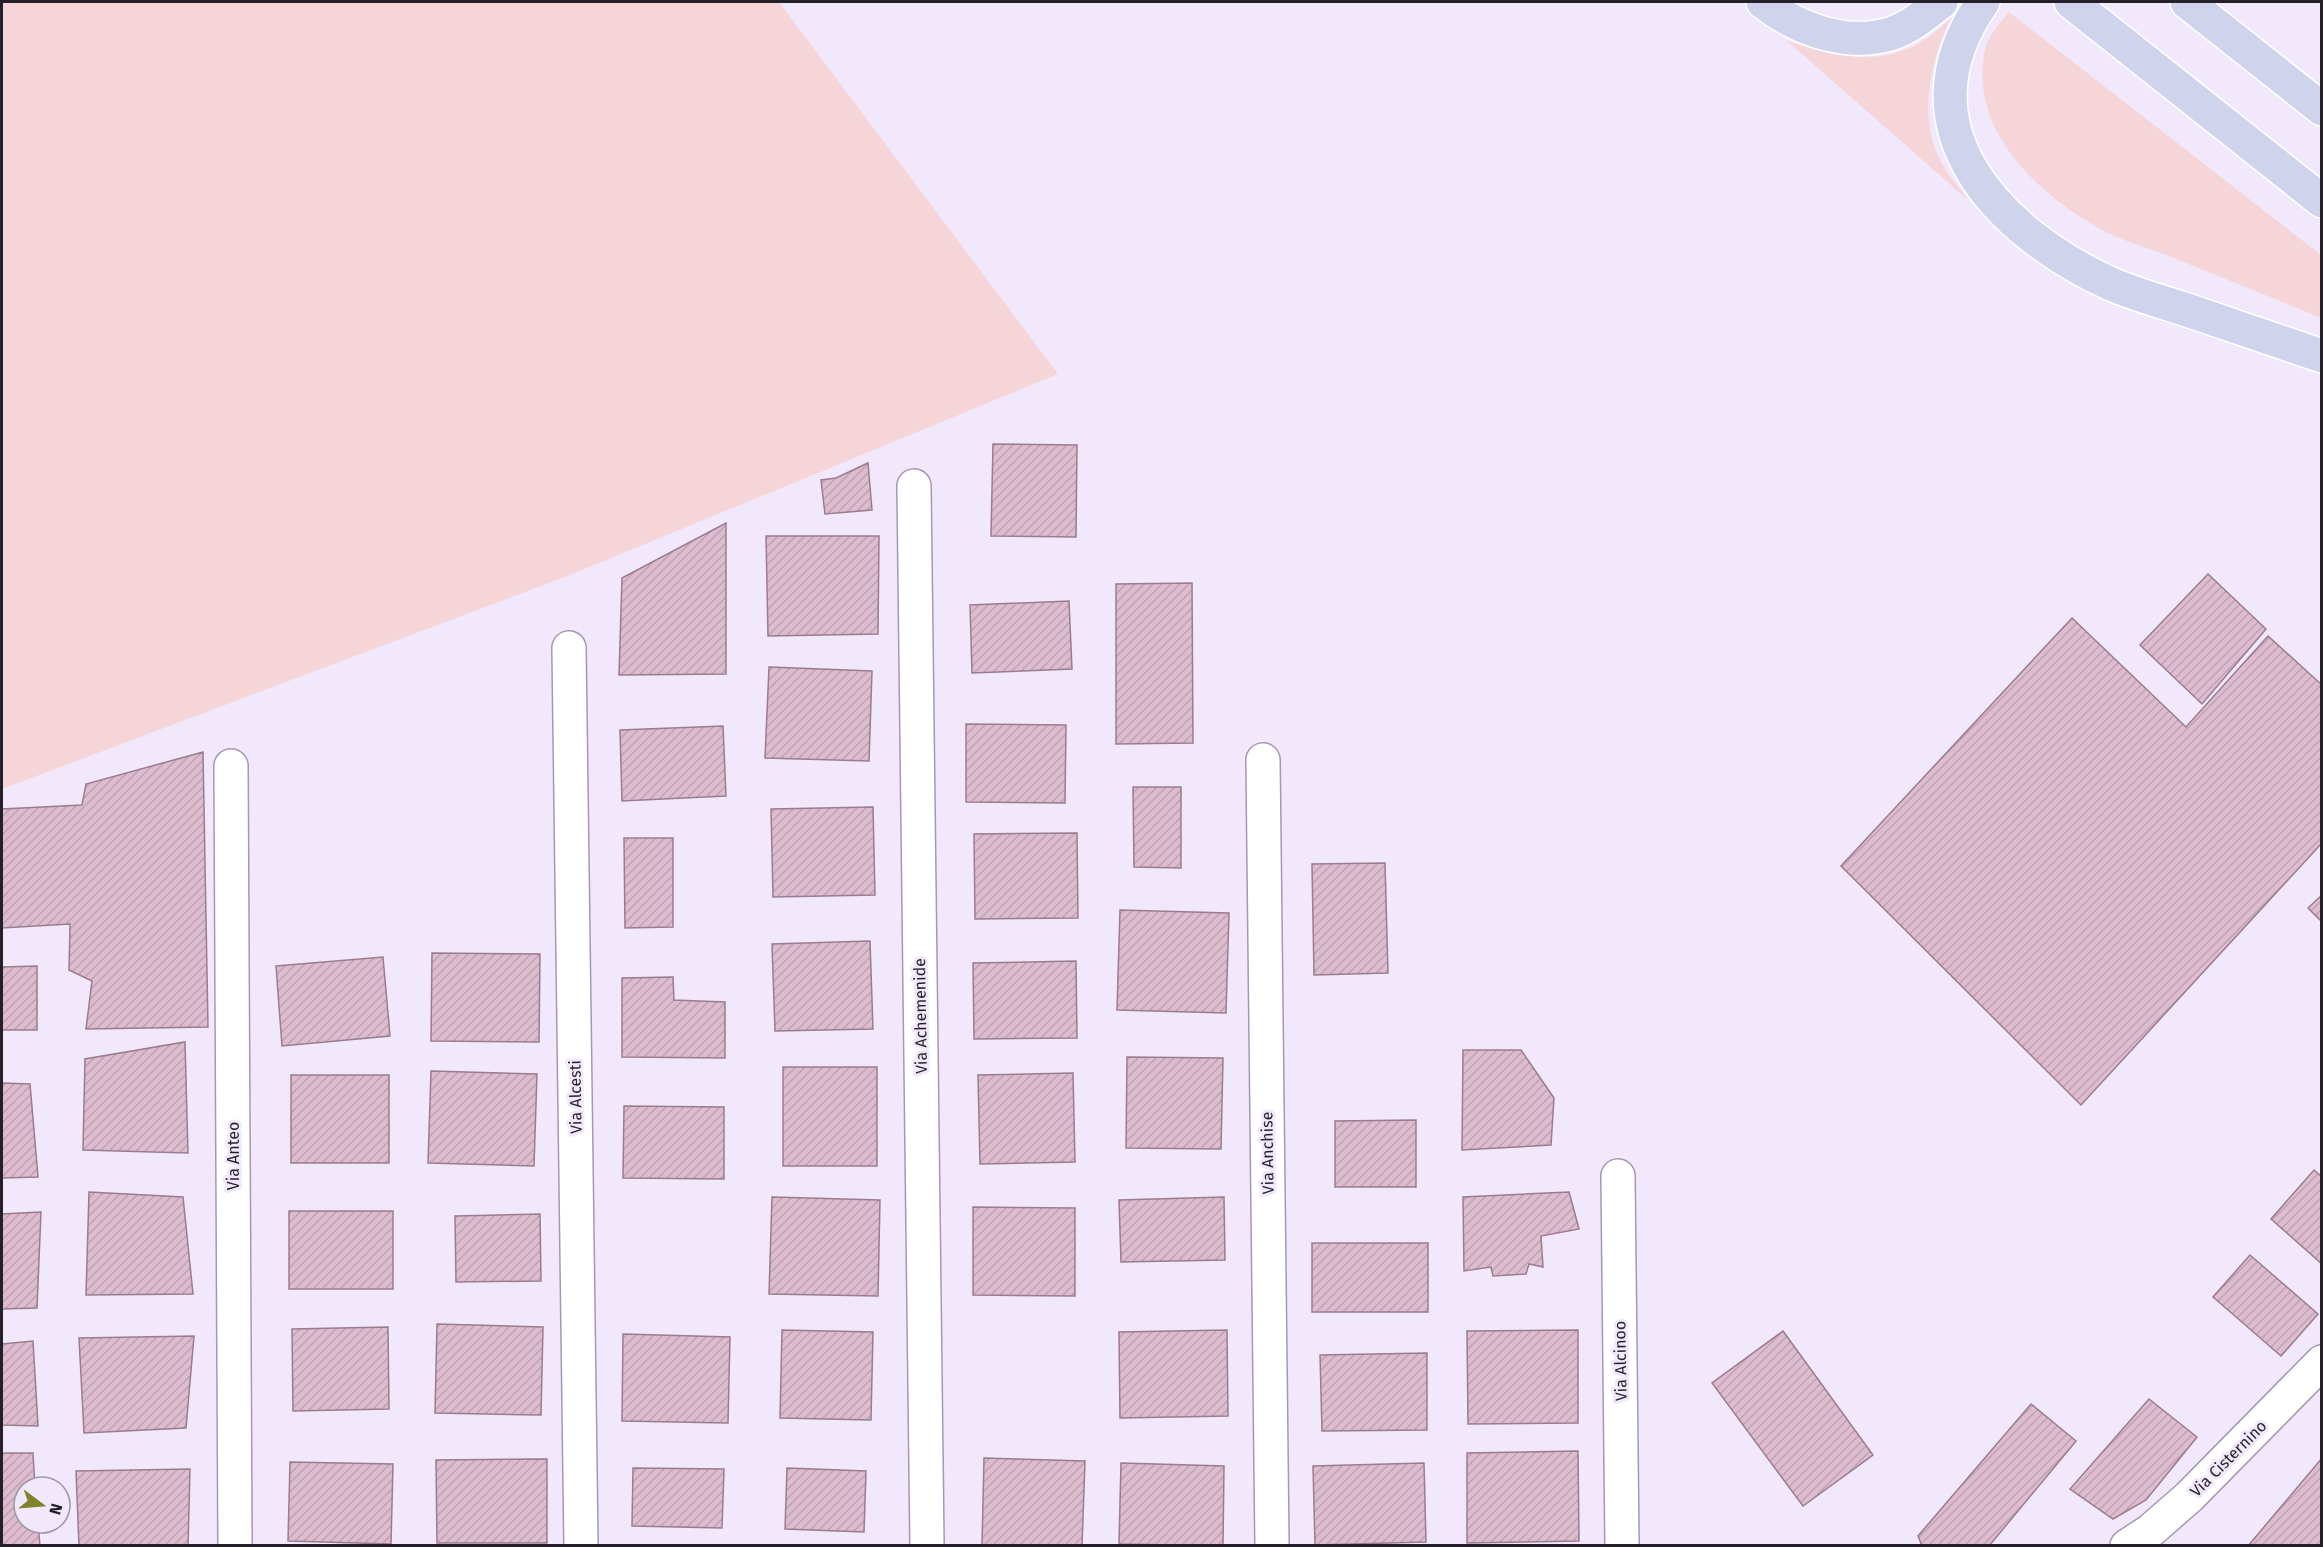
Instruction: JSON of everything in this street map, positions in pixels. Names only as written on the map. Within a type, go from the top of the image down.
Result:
[{"type":"highway","points":[[1762,2],[1788,20],[1808,29],[1851,38],[1890,34],[1928,13],[1941,2]]},
{"type":"highway","points":[[1983,2],[1958,45],[1950,87],[1952,119],[1966,160],[1984,188],[2001,208],[2033,238],[2055,254],[2112,284],[2322,356]]},
{"type":"highway","points":[[2071,2],[2322,201]]},
{"type":"highway","points":[[2187,2],[2322,110]]},
{"type":"street","name":"Via Achemenide","points":[[914,486],[927,1545]]},
{"type":"street","name":"Via Alcesti","points":[[569,648],[581,1545]]},
{"type":"street","name":"Via Anchise","points":[[1263,760],[1272,1545]]},
{"type":"street","name":"Via Anteo","points":[[231,766],[236,1545]]},
{"type":"street","name":"Via Alcinoo","points":[[1618,1176],[1622,1545]]},
{"type":"street","name":"Via Cisternino","points":[[2148,1541],[2322,1362]]},
{"type":"shaded area","points":[[2,2],[779,2],[1058,374],[565,577],[2,789]]},
{"type":"shaded area","points":[[2009,12],[2321,255],[2321,318],[2105,232],[2051,196],[2030,176],[2012,155],[1997,131],[1987,106],[1982,79],[1985,50],[1989,40]]},
{"type":"shaded area","points":[[1951,18],[1933,69],[1928,105],[1929,123],[1939,158],[1968,200],[1786,40],[1839,55],[1875,57],[1910,48],[1929,37]]},
{"type":"building","points":[[993,444],[1077,445],[1076,537],[991,536]]},
{"type":"building","points":[[868,463],[872,510],[825,514],[821,480],[836,478]]},
{"type":"building","points":[[726,523],[726,674],[619,675],[622,578]]},
{"type":"building","points":[[766,536],[879,536],[878,634],[768,636]]},
{"type":"building","points":[[2208,574],[2266,629],[2202,704],[2140,645]]},
{"type":"building","points":[[1192,583],[1193,743],[1116,744],[1116,584]]},
{"type":"building","points":[[1069,601],[1072,669],[972,673],[970,605]]},
{"type":"building","points":[[2072,618],[2186,727],[2268,636],[2322,685],[2322,843],[2081,1105],[1841,866]]},
{"type":"building","points":[[769,667],[872,671],[869,761],[765,758]]},
{"type":"building","points":[[966,724],[1066,725],[1065,803],[966,802]]},
{"type":"building","points":[[723,726],[726,796],[622,801],[620,730]]},
{"type":"building","points":[[203,752],[208,1027],[86,1029],[92,981],[69,970],[70,924],[2,928],[2,809],[82,805],[86,784]]},
{"type":"building","points":[[1133,787],[1181,787],[1181,868],[1134,867]]},
{"type":"building","points":[[873,807],[875,895],[773,897],[771,809]]},
{"type":"building","points":[[1077,833],[1078,918],[975,919],[974,834]]},
{"type":"building","points":[[624,838],[673,838],[673,927],[625,928]]},
{"type":"building","points":[[1385,863],[1388,973],[1314,975],[1312,864]]},
{"type":"building","points":[[2322,895],[2322,922],[2308,908]]},
{"type":"building","points":[[1120,910],[1229,913],[1226,1013],[1117,1010]]},
{"type":"building","points":[[870,941],[873,1029],[775,1031],[772,944]]},
{"type":"building","points":[[432,953],[540,954],[539,1042],[431,1041]]},
{"type":"building","points":[[383,957],[390,1036],[282,1046],[276,966]]},
{"type":"building","points":[[1076,961],[1077,1038],[974,1039],[973,963]]},
{"type":"building","points":[[37,966],[37,1030],[2,1030],[2,967]]},
{"type":"building","points":[[673,977],[674,1000],[725,1002],[725,1058],[622,1057],[622,978]]},
{"type":"building","points":[[185,1042],[188,1153],[83,1150],[85,1059]]},
{"type":"building","points":[[1463,1050],[1521,1050],[1554,1098],[1551,1145],[1462,1150]]},
{"type":"building","points":[[1127,1057],[1223,1058],[1221,1149],[1126,1148]]},
{"type":"building","points":[[783,1067],[877,1067],[877,1166],[783,1166]]},
{"type":"building","points":[[431,1071],[537,1074],[534,1166],[428,1163]]},
{"type":"building","points":[[1073,1073],[1075,1162],[980,1164],[978,1075]]},
{"type":"building","points":[[291,1075],[389,1075],[389,1163],[291,1163]]},
{"type":"building","points":[[2,1083],[30,1084],[38,1177],[2,1178]]},
{"type":"building","points":[[624,1106],[724,1107],[724,1179],[623,1178]]},
{"type":"building","points":[[1416,1120],[1416,1187],[1335,1187],[1335,1121]]},
{"type":"building","points":[[2314,1170],[2322,1177],[2322,1264],[2271,1219]]},
{"type":"building","points":[[89,1192],[183,1197],[193,1294],[86,1295]]},
{"type":"building","points":[[1569,1192],[1579,1229],[1541,1236],[1543,1267],[1529,1264],[1526,1274],[1493,1276],[1491,1267],[1464,1271],[1463,1197]]},
{"type":"building","points":[[772,1197],[880,1200],[878,1296],[769,1294]]},
{"type":"building","points":[[1224,1197],[1225,1260],[1121,1262],[1119,1200]]},
{"type":"building","points":[[973,1207],[1075,1208],[1075,1296],[973,1295]]},
{"type":"building","points":[[289,1211],[393,1211],[393,1289],[289,1289]]},
{"type":"building","points":[[41,1212],[37,1308],[2,1309],[2,1214]]},
{"type":"building","points":[[540,1214],[541,1281],[456,1282],[455,1216]]},
{"type":"building","points":[[1312,1243],[1428,1243],[1428,1312],[1312,1312]]},
{"type":"building","points":[[2250,1255],[2318,1314],[2281,1356],[2213,1297]]},
{"type":"building","points":[[437,1324],[543,1327],[541,1415],[435,1413]]},
{"type":"building","points":[[388,1327],[389,1409],[293,1411],[292,1329]]},
{"type":"building","points":[[782,1330],[873,1332],[871,1420],[780,1418]]},
{"type":"building","points":[[1227,1330],[1228,1416],[1120,1418],[1119,1332]]},
{"type":"building","points":[[1578,1330],[1578,1423],[1468,1424],[1467,1331]]},
{"type":"building","points":[[1783,1331],[1873,1455],[1803,1506],[1712,1383]]},
{"type":"building","points":[[623,1334],[730,1337],[728,1423],[622,1421]]},
{"type":"building","points":[[194,1336],[186,1428],[84,1433],[79,1338]]},
{"type":"building","points":[[33,1341],[38,1426],[2,1425],[2,1344]]},
{"type":"building","points":[[1427,1353],[1427,1430],[1322,1431],[1320,1355]]},
{"type":"building","points":[[2149,1399],[2197,1437],[2146,1500],[2113,1519],[2070,1489]]},
{"type":"building","points":[[2031,1404],[2076,1441],[1989,1546],[1922,1546],[1918,1536]]},
{"type":"building","points":[[1578,1451],[1579,1541],[1467,1543],[1467,1453]]},
{"type":"building","points":[[2,1453],[33,1453],[34,1475],[12,1475],[12,1535],[39,1535],[40,1546],[2,1546]]},
{"type":"building","points":[[984,1458],[1085,1461],[1082,1546],[982,1546]]},
{"type":"building","points":[[2322,1458],[2322,1546],[2248,1546]]},
{"type":"building","points":[[547,1459],[547,1543],[437,1543],[436,1460]]},
{"type":"building","points":[[290,1462],[393,1464],[391,1544],[288,1541]]},
{"type":"building","points":[[1121,1463],[1224,1466],[1223,1546],[1119,1544]]},
{"type":"building","points":[[1424,1463],[1426,1542],[1315,1545],[1313,1466]]},
{"type":"building","points":[[633,1468],[724,1469],[722,1528],[632,1526]]},
{"type":"building","points":[[787,1468],[866,1471],[864,1532],[785,1529]]},
{"type":"building","points":[[190,1469],[188,1546],[79,1546],[76,1471]]}]
